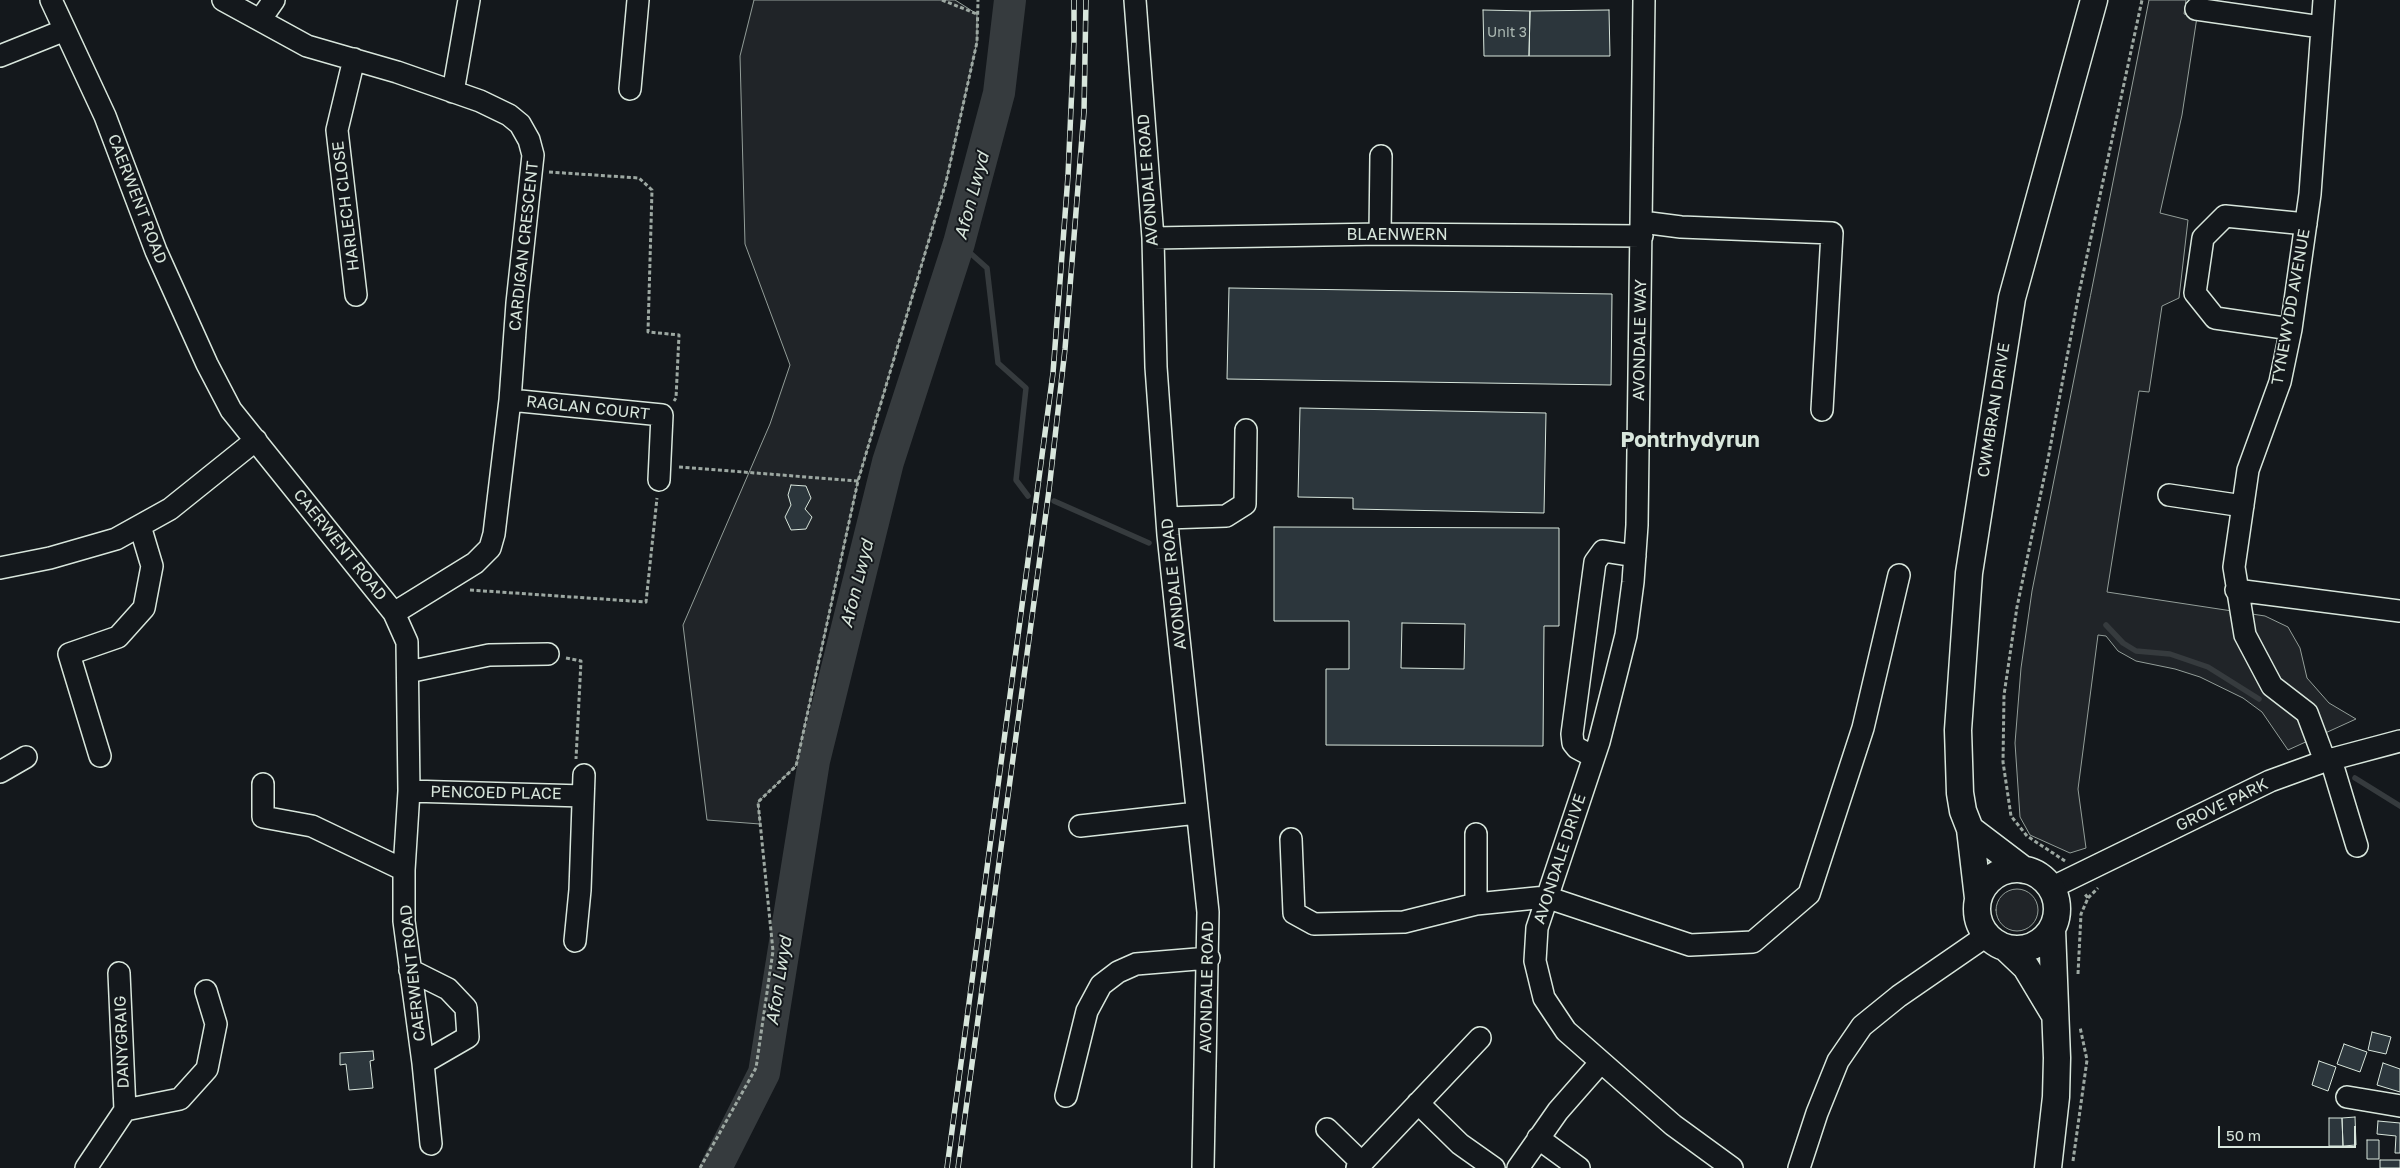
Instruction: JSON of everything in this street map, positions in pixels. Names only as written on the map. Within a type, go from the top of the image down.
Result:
[{"type":"main road","name":"CWMBRAN DRIVE","points":[[1978,898],[1970,829],[1963,811],[1960,793],[1958,730],[1969,573],[2012,298],[2094,0]]},
{"type":"main road","points":[[1970,829],[2024,870],[2044,880],[2060,883],[2052,929],[2067,1020],[2048,1168]]},
{"type":"main road","points":[[2024,870],[2009,870],[1996,875],[1984,885],[1978,898],[1976,912],[1979,924],[1996,942],[2026,967],[2044,994],[2067,1020]]},
{"type":"main road","points":[[1996,942],[2017,950],[2037,944],[2052,929]]},
{"type":"street","name":"CAERWENT ROAD","points":[[51,0],[105,116],[156,251],[203,356],[231,410],[394,613],[407,642],[409,791],[404,870],[404,921],[423,1063],[431,1144]]},
{"type":"street","name":"CARDIGAN CRESCENT","points":[[223,0],[307,46],[354,59],[480,101],[510,115],[520,124],[529,140],[533,155],[532,170],[517,303],[510,400],[497,521],[490,548],[475,563],[394,613]]},
{"type":"street","points":[[260,20],[274,0]]},
{"type":"street","points":[[453,92],[469,0]]},
{"type":"street","points":[[630,89],[638,0]]},
{"type":"street","name":"AVONDALE ROAD","points":[[1135,0],[1153,238],[1156,366],[1167,518],[1207,893],[1209,958],[1203,1168]]},
{"type":"street","name":"AVONDALE WAY","points":[[1616,679],[1626,635],[1635,556],[1642,229],[1644,0]]},
{"type":"street","name":"TYNEWYDD AVENUE","points":[[2324,0],[2306,224],[2291,329],[2280,382],[2248,470],[2234,567],[2236,590],[2245,635],[2272,686],[2307,713],[2328,760],[2357,846]]},
{"type":"street","points":[[2196,9],[2321,27]]},
{"type":"street","points":[[0,56],[66,30]]},
{"type":"street","name":"HARLECH CLOSE","points":[[354,59],[337,130],[356,295]]},
{"type":"street","points":[[1380,234],[1381,156]]},
{"type":"street","points":[[2291,329],[2216,318],[2195,293],[2202,238],[2225,216],[2306,224]]},
{"type":"street","name":"BLAENWERN","points":[[1153,238],[1681,227],[1832,233],[1822,410]]},
{"type":"street","name":"RAGLAN COURT","points":[[510,400],[662,415],[659,473]]},
{"type":"street","points":[[1167,518],[1226,516],[1245,504],[1246,430]]},
{"type":"street","points":[[0,568],[50,558],[116,539],[170,509],[256,440]]},
{"type":"street","points":[[2169,495],[2243,506]]},
{"type":"street","points":[[100,756],[69,654],[118,636],[144,608],[152,566],[140,526]]},
{"type":"street","points":[[1594,757],[1577,748],[1573,743],[1572,734],[1595,562],[1603,551],[1635,556]]},
{"type":"street","points":[[1291,839],[1294,914],[1314,924],[1404,922],[1476,904],[1546,897],[1690,945],[1753,942],[1809,894],[1863,728],[1899,575]]},
{"type":"street","points":[[2236,590],[2400,611]]},
{"type":"street","points":[[408,672],[489,655],[548,654]]},
{"type":"street","name":"AVONDALE DRIVE","points":[[1616,679],[1594,757],[1537,928],[1535,961],[1544,998],[1566,1031],[1672,1125],[1732,1168]]},
{"type":"street","name":"GROVE PARK","points":[[2060,883],[2270,781],[2328,760],[2400,741]]},
{"type":"street","points":[[0,772],[26,757]]},
{"type":"street","points":[[263,784],[263,817],[312,826],[404,870]]},
{"type":"street","name":"PENCOED PLACE","points":[[409,791],[584,785],[580,890],[575,941]]},
{"type":"street","points":[[1080,826],[1197,813]]},
{"type":"street","points":[[1476,834],[1476,904]]},
{"type":"street","points":[[1799,1168],[1817,1112],[1838,1061],[1862,1026],[1899,996],[1996,942]]},
{"type":"street","points":[[1066,1096],[1086,1011],[1101,985],[1118,972],[1136,964],[1209,958]]},
{"type":"street","points":[[410,970],[448,989],[466,1008],[468,1036],[423,1063]]},
{"type":"street","name":"DANYGRAIG","points":[[86,1168],[125,1110],[119,973]]},
{"type":"street","name":"DANYGRAIG","points":[[125,1110],[180,1099],[207,1069],[216,1024],[206,991]]},
{"type":"street","points":[[1327,1129],[1359,1165],[1480,1038]]},
{"type":"street","points":[[1518,1168],[1558,1111],[1600,1062]]},
{"type":"street","points":[[2347,1097],[2397,1104]]},
{"type":"street","points":[[1418,1103],[1460,1144],[1494,1168]]},
{"type":"street","points":[[1538,1138],[1580,1168]]},
{"type":"path","points":[[942,0],[978,14]]},
{"type":"path","points":[[700,1168],[756,1068],[773,951],[758,802],[796,766],[858,481],[946,182],[977,42],[978,0]]},
{"type":"path","points":[[2077,976],[2081,914],[2088,898],[2060,883],[2064,859],[2027,836],[2011,816],[2003,762],[2004,695],[2017,607],[2048,459],[2078,293],[2142,0]]},
{"type":"path","points":[[532,170],[639,178],[652,190],[648,332],[679,335],[676,398],[662,415]]},
{"type":"path","points":[[435,587],[646,602],[659,473],[858,481]]},
{"type":"path","points":[[548,654],[581,661],[575,762],[584,785]]},
{"type":"path","points":[[2067,1020],[2087,1060],[2072,1168]]},
{"type":"shaded area","points":[[754,0],[955,0],[977,14],[977,42],[946,182],[858,481],[796,766],[758,802],[760,824],[707,820],[683,625],[770,424],[790,365],[745,244],[740,56]]},
{"type":"shaded area","points":[[2149,0],[2186,0],[2184,14],[2197,17],[2182,115],[2160,213],[2188,220],[2179,298],[2162,306],[2149,392],[2139,391],[2107,592],[2265,616],[2288,627],[2300,648],[2307,678],[2329,703],[2356,719],[2288,750],[2262,712],[2243,698],[2200,677],[2175,669],[2136,661],[2118,651],[2106,636],[2098,635],[2078,789],[2086,848],[2070,853],[2030,835],[2020,817],[2015,743],[2021,668],[2032,591]]},
{"type":"shaded area","points":[[2021,889],[2029,892],[2035,898],[2038,910],[2035,922],[2029,928],[2013,931],[2005,928],[1999,922],[1996,906],[1999,898],[2005,892]]},
{"type":"building","points":[[1483,10],[1530,11],[1529,56],[1484,56]]},
{"type":"building","points":[[1609,10],[1610,56],[1529,56],[1530,11]]},
{"type":"building","points":[[1229,288],[1612,294],[1611,385],[1227,379]]},
{"type":"building","points":[[1300,408],[1546,413],[1544,513],[1353,509],[1353,498],[1298,497]]},
{"type":"building","points":[[791,485],[806,486],[811,498],[805,509],[812,517],[806,529],[791,530],[785,517],[791,505],[788,495]]},
{"type":"building","points":[[1274,527],[1559,528],[1559,626],[1544,626],[1543,746],[1326,745],[1326,669],[1349,669],[1349,621],[1274,621]],"holes":[[[1402,623],[1465,624],[1464,669],[1401,668]]]},
{"type":"building","points":[[2372,1032],[2391,1037],[2386,1054],[2368,1050]]},
{"type":"building","points":[[2344,1044],[2367,1052],[2360,1072],[2337,1064]]},
{"type":"building","points":[[373,1051],[374,1060],[370,1061],[373,1088],[349,1090],[346,1064],[340,1065],[340,1053]]},
{"type":"building","points":[[2319,1061],[2336,1067],[2328,1091],[2312,1085]]},
{"type":"building","points":[[2383,1063],[2400,1069],[2400,1092],[2377,1085]]},
{"type":"building","points":[[2355,1117],[2356,1145],[2343,1146],[2342,1118]]},
{"type":"building","points":[[2329,1118],[2342,1118],[2343,1146],[2329,1146]]},
{"type":"building","points":[[2378,1121],[2400,1123],[2400,1153],[2395,1153],[2396,1136],[2377,1134]]},
{"type":"building","points":[[2367,1140],[2379,1140],[2379,1159],[2367,1159]]},
{"type":"building","points":[[2380,1160],[2400,1160],[2400,1168],[2380,1168]]},
{"type":"waterway","name":"Afon Lwyd","points":[[716,1168],[764,1073],[814,761],[888,462],[959,243],[999,93],[1010,0]]},
{"type":"waterway","points":[[959,243],[987,268],[998,363],[1026,388],[1016,480],[1028,496]]},
{"type":"waterway","points":[[1054,501],[1149,543]]},
{"type":"waterway","points":[[2106,625],[2123,643],[2136,651],[2170,654],[2208,667],[2259,699]]},
{"type":"waterway","points":[[2355,778],[2400,806]]},
{"type":"railway","points":[[947,1168],[1053,373],[1068,176],[1074,0]]},
{"type":"railway","points":[[958,1168],[1049,490],[1065,349],[1084,112],[1086,0]]},
{"type":"district","name":"Pontrhydyrun","points":[[1690,440]]}]
